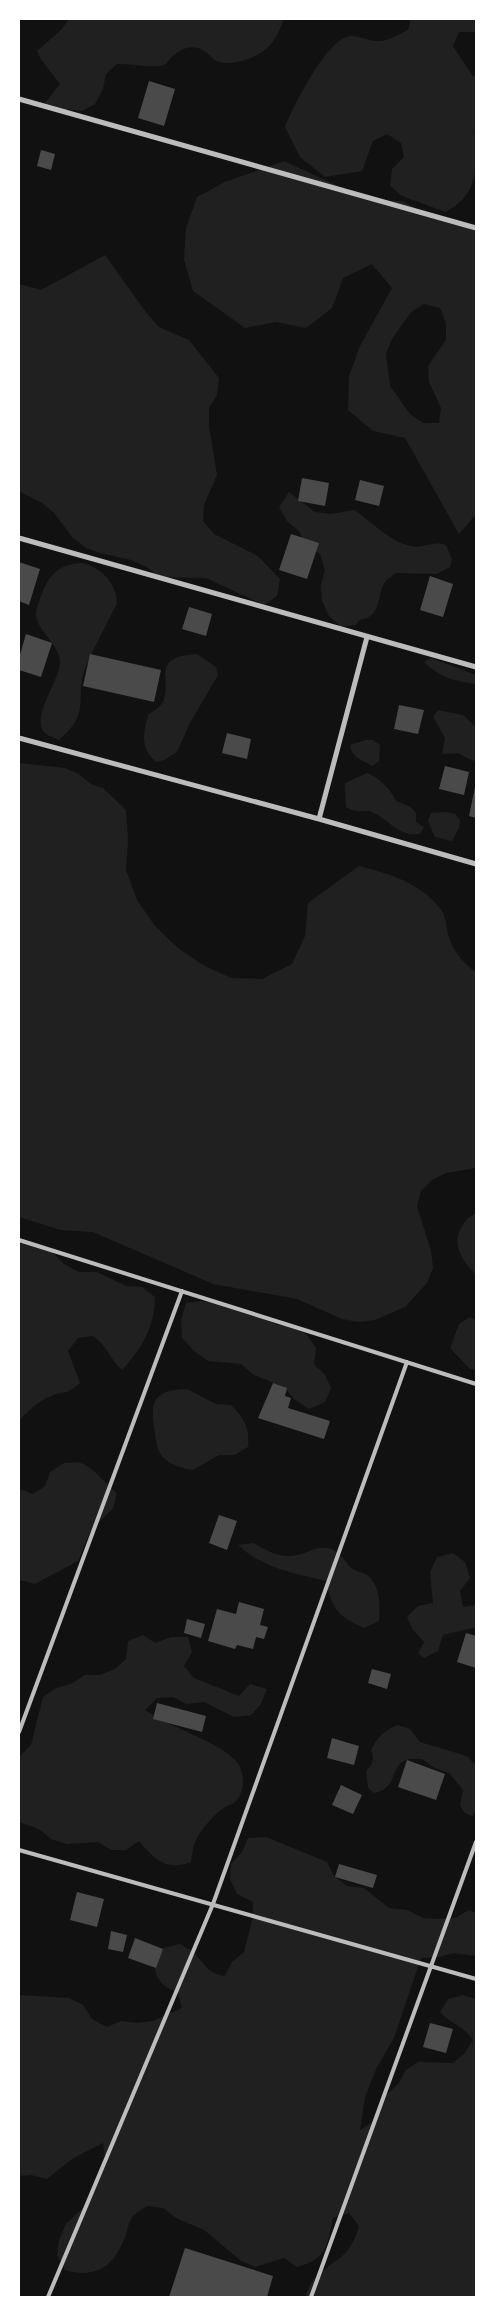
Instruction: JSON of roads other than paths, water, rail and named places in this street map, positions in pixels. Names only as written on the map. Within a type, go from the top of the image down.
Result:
[{"type":"street","points":[[19,99],[476,228]]},
{"type":"street","points":[[19,538],[476,668]]},
{"type":"street","points":[[319,819],[368,637]]},
{"type":"street","points":[[19,738],[319,819],[476,864]]},
{"type":"lane","points":[[19,1240],[476,1384]]},
{"type":"lane","points":[[19,1732],[182,1291]]},
{"type":"lane","points":[[48,2297],[213,1904],[407,1362]]},
{"type":"lane","points":[[311,2297],[476,1842]]},
{"type":"lane","points":[[19,1850],[476,1979]]}]
